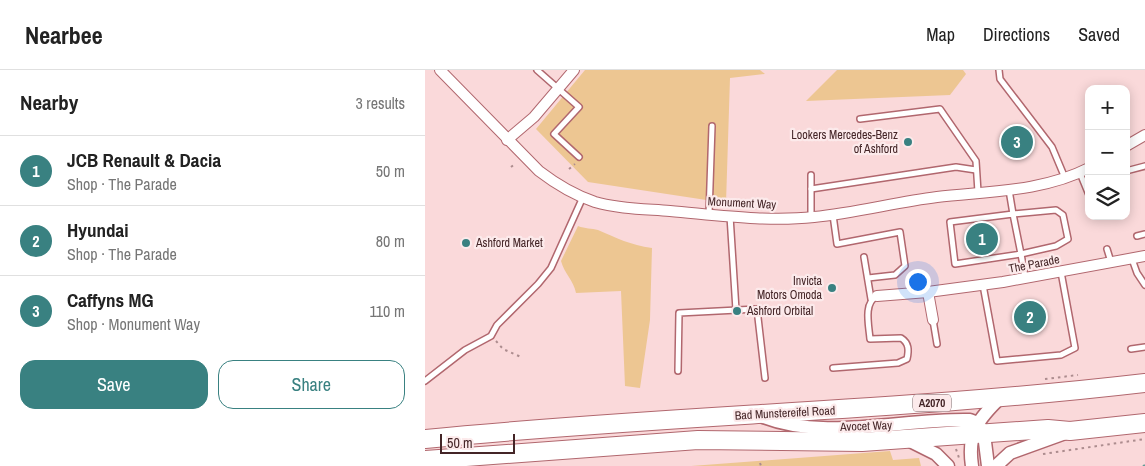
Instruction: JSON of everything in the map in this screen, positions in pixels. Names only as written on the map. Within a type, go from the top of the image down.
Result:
[{"type":"highway","name":"Bad Munstereifel Road","points":[[425,439],[521,430],[756,414],[897,407],[1145,383]]},
{"type":"highway","name":"Bad Munstereifel Road","points":[[425,460],[698,440],[792,442],[908,440],[978,431],[1048,429],[1070,431],[1145,423]]},
{"type":"street","name":"Monument Way","points":[[441,70],[539,171],[556,184],[583,197],[613,205],[730,216],[811,218],[978,192],[1018,190],[1065,178],[1084,170]]},
{"type":"street","points":[[507,140],[534,117],[574,70]]},
{"type":"street","points":[[1130,144],[1145,135]]},
{"type":"street","name":"The Parade","points":[[874,297],[983,285],[1145,256]]},
{"type":"street","points":[[928,292],[933,320]]},
{"type":"street","points":[[972,466],[978,431],[1001,397]]},
{"type":"street","name":"Avocet Way","points":[[756,414],[773,421],[806,426],[895,425],[958,420],[978,431]]},
{"type":"street","points":[[978,431],[987,466]]},
{"type":"street","points":[[996,466],[1010,453],[1070,431]]},
{"type":"street","name":"Avocet Way","points":[[908,440],[936,454],[948,466]]},
{"type":"lane","points":[[537,70],[579,107],[554,134],[579,157]]},
{"type":"lane","points":[[997,71],[1052,147],[1065,178]]},
{"type":"lane","points":[[860,119],[940,109],[976,161],[978,192]]},
{"type":"lane","points":[[709,214],[712,126]]},
{"type":"lane","points":[[1130,170],[1145,166]]},
{"type":"lane","points":[[811,189],[955,167],[976,170]]},
{"type":"lane","points":[[811,175],[811,218]]},
{"type":"lane","points":[[1009,190],[1025,278]]},
{"type":"lane","points":[[425,381],[465,350],[491,336],[497,325],[538,284],[551,268],[583,197]]},
{"type":"lane","points":[[1056,210],[1063,215],[1068,239],[1064,243],[1021,254],[955,264],[950,222],[1013,214],[1056,210]]},
{"type":"lane","points":[[833,215],[837,244],[900,232],[905,266],[895,276],[868,278]]},
{"type":"lane","points":[[730,216],[736,310]]},
{"type":"lane","points":[[1137,236],[1145,234]]},
{"type":"lane","points":[[1107,249],[1111,262]]},
{"type":"lane","points":[[833,368],[898,363],[907,359],[909,349],[905,340],[901,338],[870,339],[868,312],[874,297],[864,257]]},
{"type":"lane","points":[[1132,258],[1137,274],[1145,285]]},
{"type":"lane","points":[[983,285],[997,361],[1061,355],[1075,348],[1061,271]]},
{"type":"lane","points":[[678,371],[679,313],[757,309],[765,378]]},
{"type":"lane","points":[[933,320],[937,344]]},
{"type":"lane","points":[[1131,349],[1145,347]]},
{"type":"path","points":[[511,167],[518,162]]},
{"type":"path","points":[[497,342],[503,349],[521,357]]},
{"type":"path","points":[[1040,454],[1145,439]]},
{"type":"shaded area","points":[[585,70],[760,70],[765,74],[730,78],[726,203],[588,182],[536,129]]},
{"type":"shaded area","points":[[837,70],[963,70],[966,74],[950,95],[806,101]]},
{"type":"shaded area","points":[[578,226],[598,230],[630,243],[652,248],[650,320],[640,388],[625,386],[621,291],[576,293],[562,265],[561,261]]},
{"type":"shaded area","points":[[890,451],[893,460],[919,458],[921,466],[691,466]]},
{"type":"place","name":"Lookers Mercedes-Benz of Ashford","points":[[908,142]]},
{"type":"place","name":"Caffyns MG","points":[[1017,142]]},
{"type":"place","name":"JCB Renault & Dacia","points":[[982,239]]},
{"type":"place","name":"Ashford Market","points":[[466,243]]},
{"type":"place","name":"Invicta Motors Omoda","points":[[832,288]]},
{"type":"place","name":"Ashford Orbital","points":[[737,311]]},
{"type":"place","name":"Hyundai","points":[[1030,317]]}]
